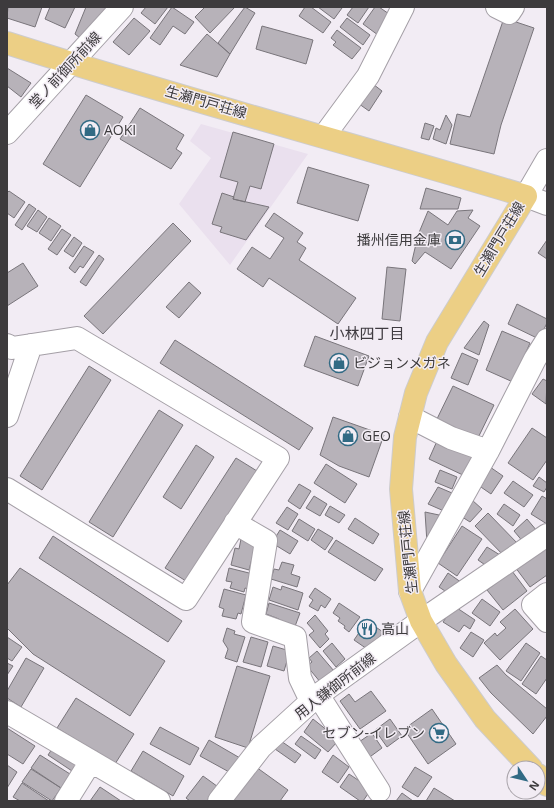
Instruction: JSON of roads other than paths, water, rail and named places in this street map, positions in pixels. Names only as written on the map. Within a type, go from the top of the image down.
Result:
[{"type":"main road","name":"生瀬門戸荘線","points":[[7,43],[70,63],[526,196],[437,342],[416,393],[405,437],[401,489],[410,592],[421,621],[446,664],[485,720],[523,760]]},
{"type":"street","name":"堂ノ前御所前線","points":[[7,133],[122,7]]},
{"type":"street","points":[[497,7],[509,13],[513,7]]},
{"type":"street","points":[[324,136],[368,76],[400,8]]},
{"type":"street","points":[[547,160],[526,196],[547,204]]},
{"type":"street","points":[[7,345],[12,348],[77,338],[278,458],[186,599],[7,489]]},
{"type":"street","points":[[410,592],[488,451],[535,359],[547,340]]},
{"type":"street","points":[[7,416],[31,345]]},
{"type":"street","points":[[410,417],[451,438],[488,451]]},
{"type":"street","points":[[235,523],[266,541],[253,622],[295,637],[300,678],[379,791]]},
{"type":"street","name":"用人鎌御所前線","points":[[219,801],[261,747],[315,698],[421,621],[547,535]]},
{"type":"street","points":[[547,594],[533,605],[547,621]]},
{"type":"street","points":[[7,712],[159,801]]},
{"type":"street","points":[[66,801],[91,761]]},
{"type":"place","name":"AOKI","points":[[90,130]]},
{"type":"place","name":"播州信用金庫","points":[[455,240]]},
{"type":"place","name":"ビジョンメガネ","points":[[339,363]]},
{"type":"place","name":"GEO","points":[[348,436]]},
{"type":"place","name":"高山","points":[[367,629]]},
{"type":"place","name":"セブン-イレブン","points":[[439,733]]},
{"type":"district","name":"小林四丁目","points":[[367,334]]}]
